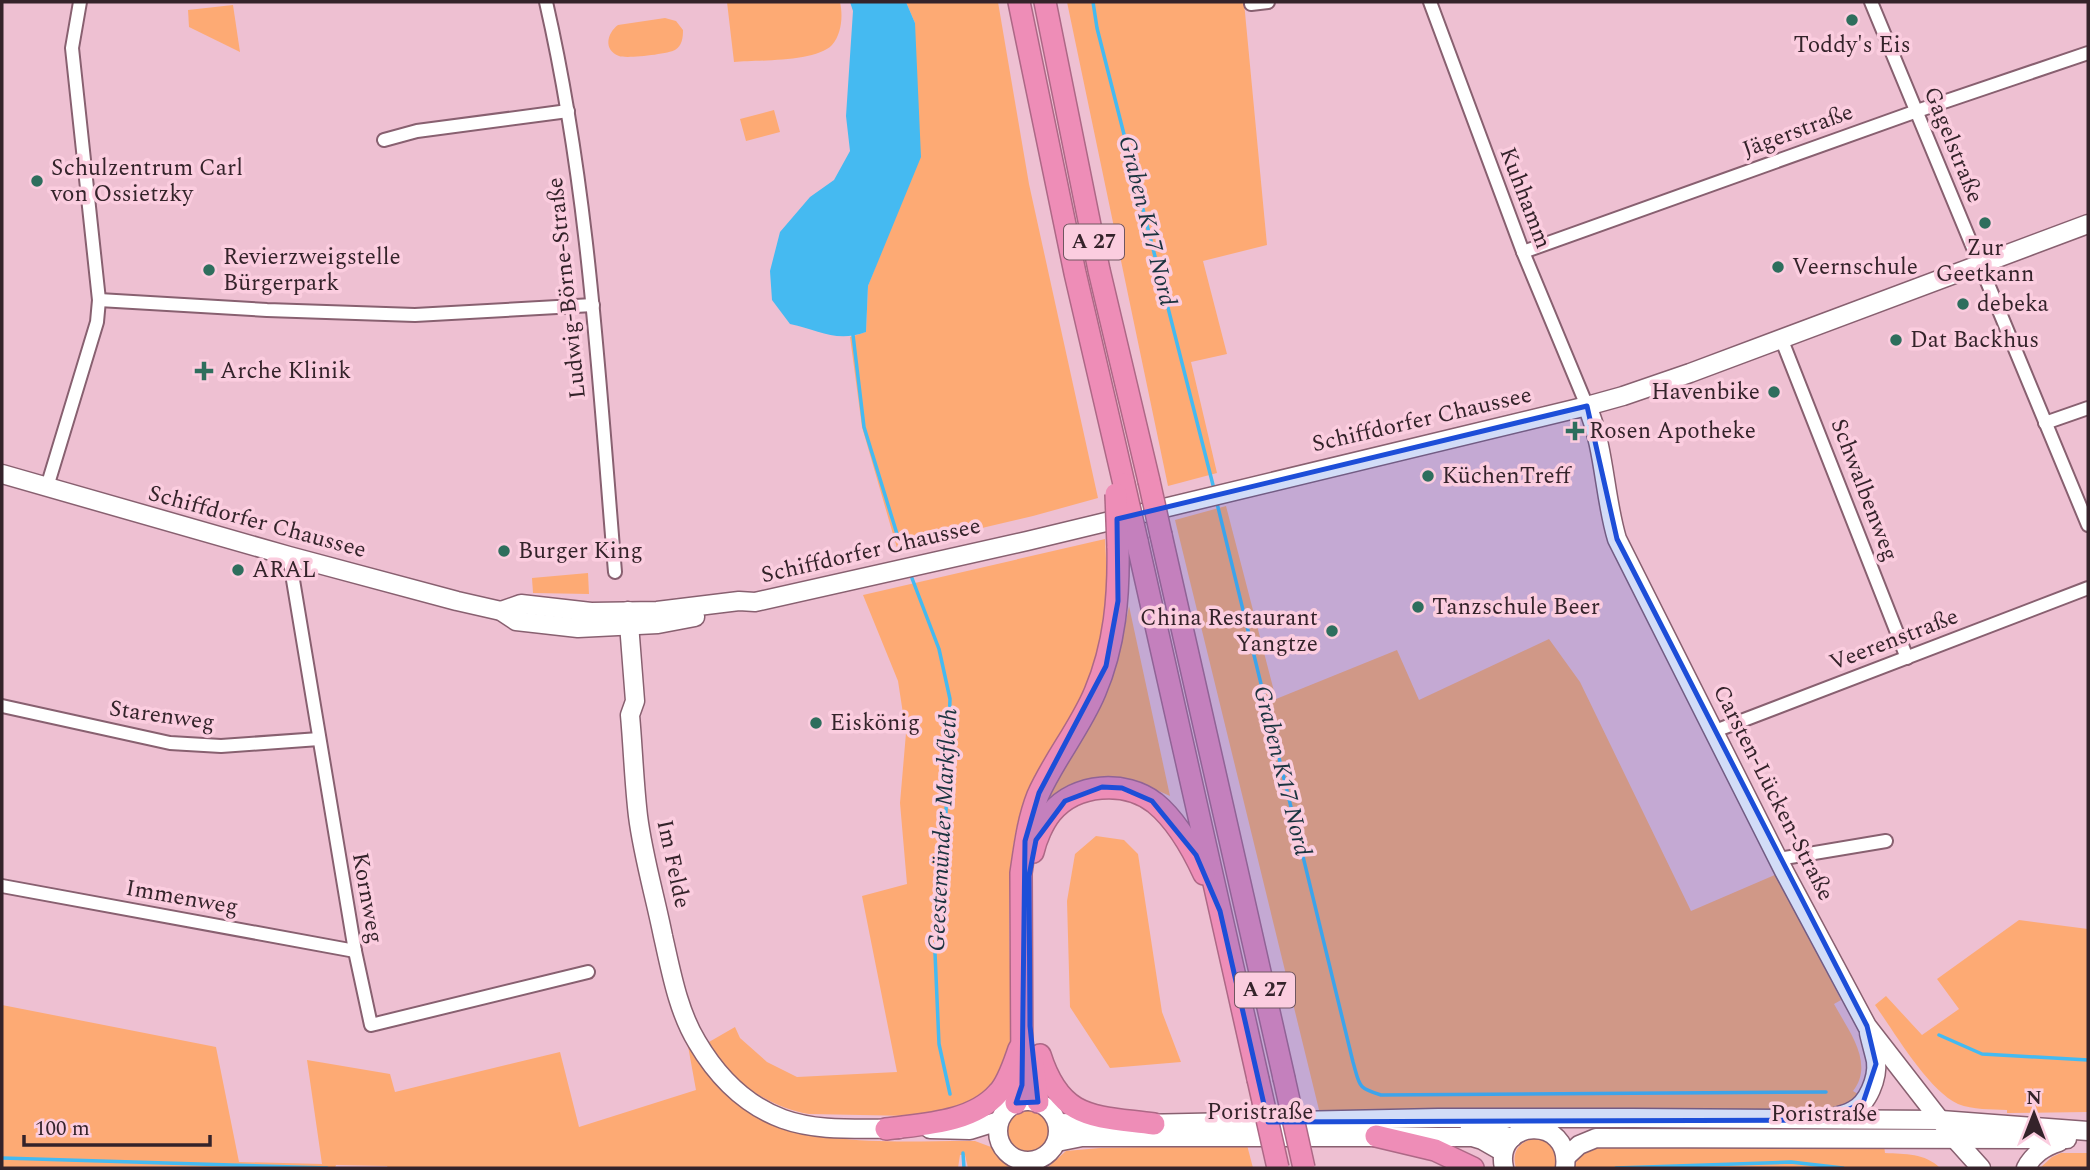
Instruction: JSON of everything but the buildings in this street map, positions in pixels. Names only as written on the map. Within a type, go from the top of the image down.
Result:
[{"type":"highway","name":"A 27","points":[[1019,2],[1102,394],[1128,544],[1220,911],[1278,1168]]},
{"type":"highway","name":"A 27","points":[[1045,2],[1100,270],[1304,1168]]},
{"type":"highway","points":[[1038,1102],[1027,1032],[1021,885],[1025,841],[1039,793],[1083,717],[1106,666],[1115,629],[1128,544]]},
{"type":"highway","points":[[1016,1103],[1022,1085],[1027,1032],[1028,876],[1036,840],[1051,813],[1080,793],[1102,787],[1122,788],[1152,801],[1165,812],[1196,855],[1220,911]]},
{"type":"highway","points":[[1027,1032],[1052,1087],[1062,1099],[1080,1111],[1095,1116],[1154,1124]]},
{"type":"highway","points":[[886,1129],[961,1116],[983,1106],[999,1093],[1027,1032]]},
{"type":"highway","points":[[1377,1136],[1435,1150],[1473,1168]]},
{"type":"main road","name":"Schiffdorfer Chaussee","points":[[2,474],[457,601],[501,611],[521,604],[624,619],[657,611],[739,601],[749,603],[1027,541],[1587,407],[2088,224]]},
{"type":"main road","name":"Carsten-Lücken-Straße","points":[[1587,407],[1594,423],[1617,539],[1778,859],[1867,1026],[1980,1168]]},
{"type":"main road","name":"Im Felde","points":[[624,619],[635,701],[631,715],[638,818],[670,967],[686,1020],[696,1042],[729,1085],[765,1111],[782,1119],[804,1125],[842,1129],[886,1129]]},
{"type":"main road","points":[[1824,1120],[1854,1111],[1868,1094],[1875,1077],[1876,1064],[1867,1026]]},
{"type":"main road","points":[[1027,1101],[1038,1102],[1054,1114],[1059,1133],[1048,1154],[1028,1165],[1007,1153],[999,1130],[1009,1107],[1027,1101]]},
{"type":"main road","name":"Poristraße","points":[[1058,1123],[1154,1124],[1438,1118],[1941,1120],[2088,1134]]},
{"type":"main road","name":"Poristraße","points":[[1438,1118],[1480,1126],[1506,1153]]},
{"type":"main road","name":"Poristraße","points":[[1565,1163],[1563,1148],[1558,1139],[1633,1118]]},
{"type":"main road","points":[[886,1129],[999,1130]]},
{"type":"main road","points":[[1506,1153],[1527,1129],[1552,1134],[1558,1139]]},
{"type":"main road","name":"Poristraße","points":[[1565,1163],[1579,1145],[1596,1138],[2002,1140],[2066,1139],[2088,1134]]},
{"type":"main road","name":"Poristraße","points":[[1056,1142],[1082,1137],[1472,1137],[1506,1153]]},
{"type":"main road","points":[[2026,1168],[2044,1147],[2066,1139]]},
{"type":"street","points":[[47,487],[97,322],[99,300],[72,48],[79,2]]},
{"type":"street","name":"Ludwig-Börne-Straße","points":[[546,2],[568,111],[593,305],[615,572]]},
{"type":"street","points":[[1251,4],[1268,2]]},
{"type":"street","name":"Kuhhamm","points":[[1430,2],[1523,252],[1587,407]]},
{"type":"street","name":"Gagelstraße","points":[[1871,2],[2088,525]]},
{"type":"street","name":"Jägerstraße","points":[[1523,252],[1917,111],[2088,53]]},
{"type":"street","points":[[384,140],[416,131],[568,111]]},
{"type":"street","points":[[99,300],[267,310],[415,314],[593,305]]},
{"type":"street","name":"Schwalbenweg","points":[[1781,338],[1907,658]]},
{"type":"street","points":[[2045,424],[2088,408]]},
{"type":"street","name":"Kornweg","points":[[289,556],[355,951],[371,1025],[589,972]]},
{"type":"street","name":"Veerenstraße","points":[[1715,731],[2088,588]]},
{"type":"street","name":"Starenweg","points":[[2,706],[170,743],[220,746],[319,739]]},
{"type":"street","points":[[1778,859],[1886,841]]},
{"type":"street","name":"Immenweg","points":[[2,886],[355,951]]},
{"type":"highlighted area","points":[[1587,406],[1617,539],[1867,1026],[1876,1064],[1863,1103],[1824,1120],[1268,1122],[1220,911],[1196,855],[1152,801],[1122,788],[1102,787],[1065,801],[1036,840],[1029,876],[1030,1026],[1038,1102],[1016,1103],[1022,1085],[1025,841],[1039,793],[1106,666],[1118,601],[1117,519]]},
{"type":"shaded area","points":[[727,2],[840,2],[840,30],[832,45],[813,55],[734,62]]},
{"type":"shaded area","points":[[906,2],[998,2],[1029,184],[1098,498],[897,548],[862,427],[850,337],[866,332],[868,286],[888,234],[915,23]]},
{"type":"shaded area","points":[[1067,2],[1244,2],[1267,245],[1203,261],[1227,354],[1191,362],[1217,473],[1168,486]]},
{"type":"shaded area","points":[[233,5],[240,52],[189,27],[188,10]]},
{"type":"shaded area","points":[[665,18],[676,21],[683,30],[682,42],[675,50],[630,57],[619,56],[611,50],[609,37],[618,25]]},
{"type":"shaded area","points":[[774,110],[780,132],[746,141],[740,119]]},
{"type":"shaded area","points":[[1226,506],[1276,699],[1397,650],[1419,700],[1549,639],[1580,682],[1691,911],[1777,874],[1841,1000],[1834,1004],[1857,1047],[1861,1069],[1853,1091],[1861,1096],[1845,1109],[1825,1115],[1320,1114],[1175,520]]},
{"type":"shaded area","points":[[1105,539],[1107,608],[1099,649],[1078,703],[1030,788],[1014,840],[1009,896],[1011,1038],[1007,1058],[992,1088],[962,1107],[912,1116],[809,1114],[779,1105],[751,1090],[726,1068],[709,1042],[735,1027],[740,1038],[767,1062],[797,1077],[897,1072],[862,896],[907,884],[900,803],[906,733],[898,681],[863,595]]},
{"type":"shaded area","points":[[588,573],[589,594],[533,593],[532,578]]},
{"type":"shaded area","points":[[1129,606],[1170,796],[1122,779],[1107,778],[1079,784],[1047,802],[1110,678]]},
{"type":"shaded area","points":[[1096,836],[1124,840],[1138,854],[1162,1012],[1181,1062],[1110,1068],[1070,1007],[1067,901],[1075,854]]},
{"type":"shaded area","points":[[2019,920],[2088,929],[2088,1112],[2007,1113],[2007,1110],[1958,1104],[1935,1087],[1924,1074],[1875,1005],[1886,996],[1922,1035],[1959,1009],[1937,979]]},
{"type":"shaded area","points":[[2,1005],[216,1047],[239,1162],[322,1164],[307,1060],[390,1074],[395,1092],[560,1052],[579,1127],[696,1090],[688,1046],[720,1088],[745,1109],[774,1124],[806,1133],[875,1141],[975,1141],[991,1147],[1010,1168],[968,1168],[965,1155],[960,1155],[958,1168],[388,1168],[336,1165],[335,1168],[2,1168]]},
{"type":"shaded area","points":[[1028,1111],[1043,1117],[1049,1132],[1043,1147],[1028,1153],[1013,1147],[1007,1132],[1013,1117]]},
{"type":"shaded area","points":[[1882,1126],[1882,1130],[1604,1131],[1624,1128]]},
{"type":"shaded area","points":[[1536,1138],[1553,1148],[1555,1168],[1516,1168],[1518,1148]]},
{"type":"shaded area","points":[[1247,1145],[1253,1168],[1047,1168],[1066,1151]]},
{"type":"shaded area","points":[[1884,1145],[1885,1153],[1921,1157],[1940,1168],[1574,1168],[1582,1154],[1596,1146]]},
{"type":"shaded area","points":[[2061,1153],[2088,1153],[2088,1168],[2040,1168]]},
{"type":"water","points":[[850,2],[906,2],[915,23],[921,157],[868,286],[866,332],[836,336],[790,324],[772,300],[770,271],[780,232],[810,197],[834,180],[850,151],[846,116],[853,11]]},
{"type":"waterway","name":"Graben K17 Nord","points":[[1093,2],[1097,28],[1214,489]]},
{"type":"waterway","name":"Geestemünder Markfleth","points":[[853,335],[864,427],[897,534]]},
{"type":"waterway","name":"Graben K17 Nord","points":[[1216,499],[1353,1062],[1363,1088],[1381,1095],[1826,1092]]},
{"type":"waterway","name":"Geestemünder Markfleth","points":[[910,573],[939,649],[950,699],[945,840],[935,953],[939,1044],[950,1094]]},
{"type":"waterway","name":"Graben K17 Nord","points":[[1939,1035],[1982,1054],[2088,1060]]},
{"type":"waterway","name":"Geestemünder Markfleth","points":[[963,1153],[964,1168]]},
{"type":"waterway","points":[[2,1158],[327,1168]]},
{"type":"waterway","points":[[1616,1168],[1791,1162],[1843,1168]]},
{"type":"place","name":"Toddy's Eis","points":[[1852,20]]},
{"type":"place","name":"Schulzentrum Carl von Ossietzky","points":[[37,181]]},
{"type":"place","name":"Zur Geetkann","points":[[1985,223]]},
{"type":"place","name":"Veernschule","points":[[1778,267]]},
{"type":"place","name":"Revierzweigstelle Bürgerpark","points":[[209,270]]},
{"type":"place","name":"debeka","points":[[1963,304]]},
{"type":"place","name":"Dat Backhus","points":[[1896,340]]},
{"type":"place","name":"Arche Klinik","points":[[204,371]]},
{"type":"place","name":"Havenbike","points":[[1774,392]]},
{"type":"place","name":"Rosen Apotheke","points":[[1575,431]]},
{"type":"place","name":"KüchenTreff","points":[[1428,476]]},
{"type":"place","name":"Burger King","points":[[504,551]]},
{"type":"place","name":"ARAL","points":[[238,570]]},
{"type":"place","name":"Tanzschule Beer","points":[[1418,607]]},
{"type":"place","name":"China Restaurant Yangtze","points":[[1332,631]]},
{"type":"place","name":"Eiskönig","points":[[816,723]]}]
